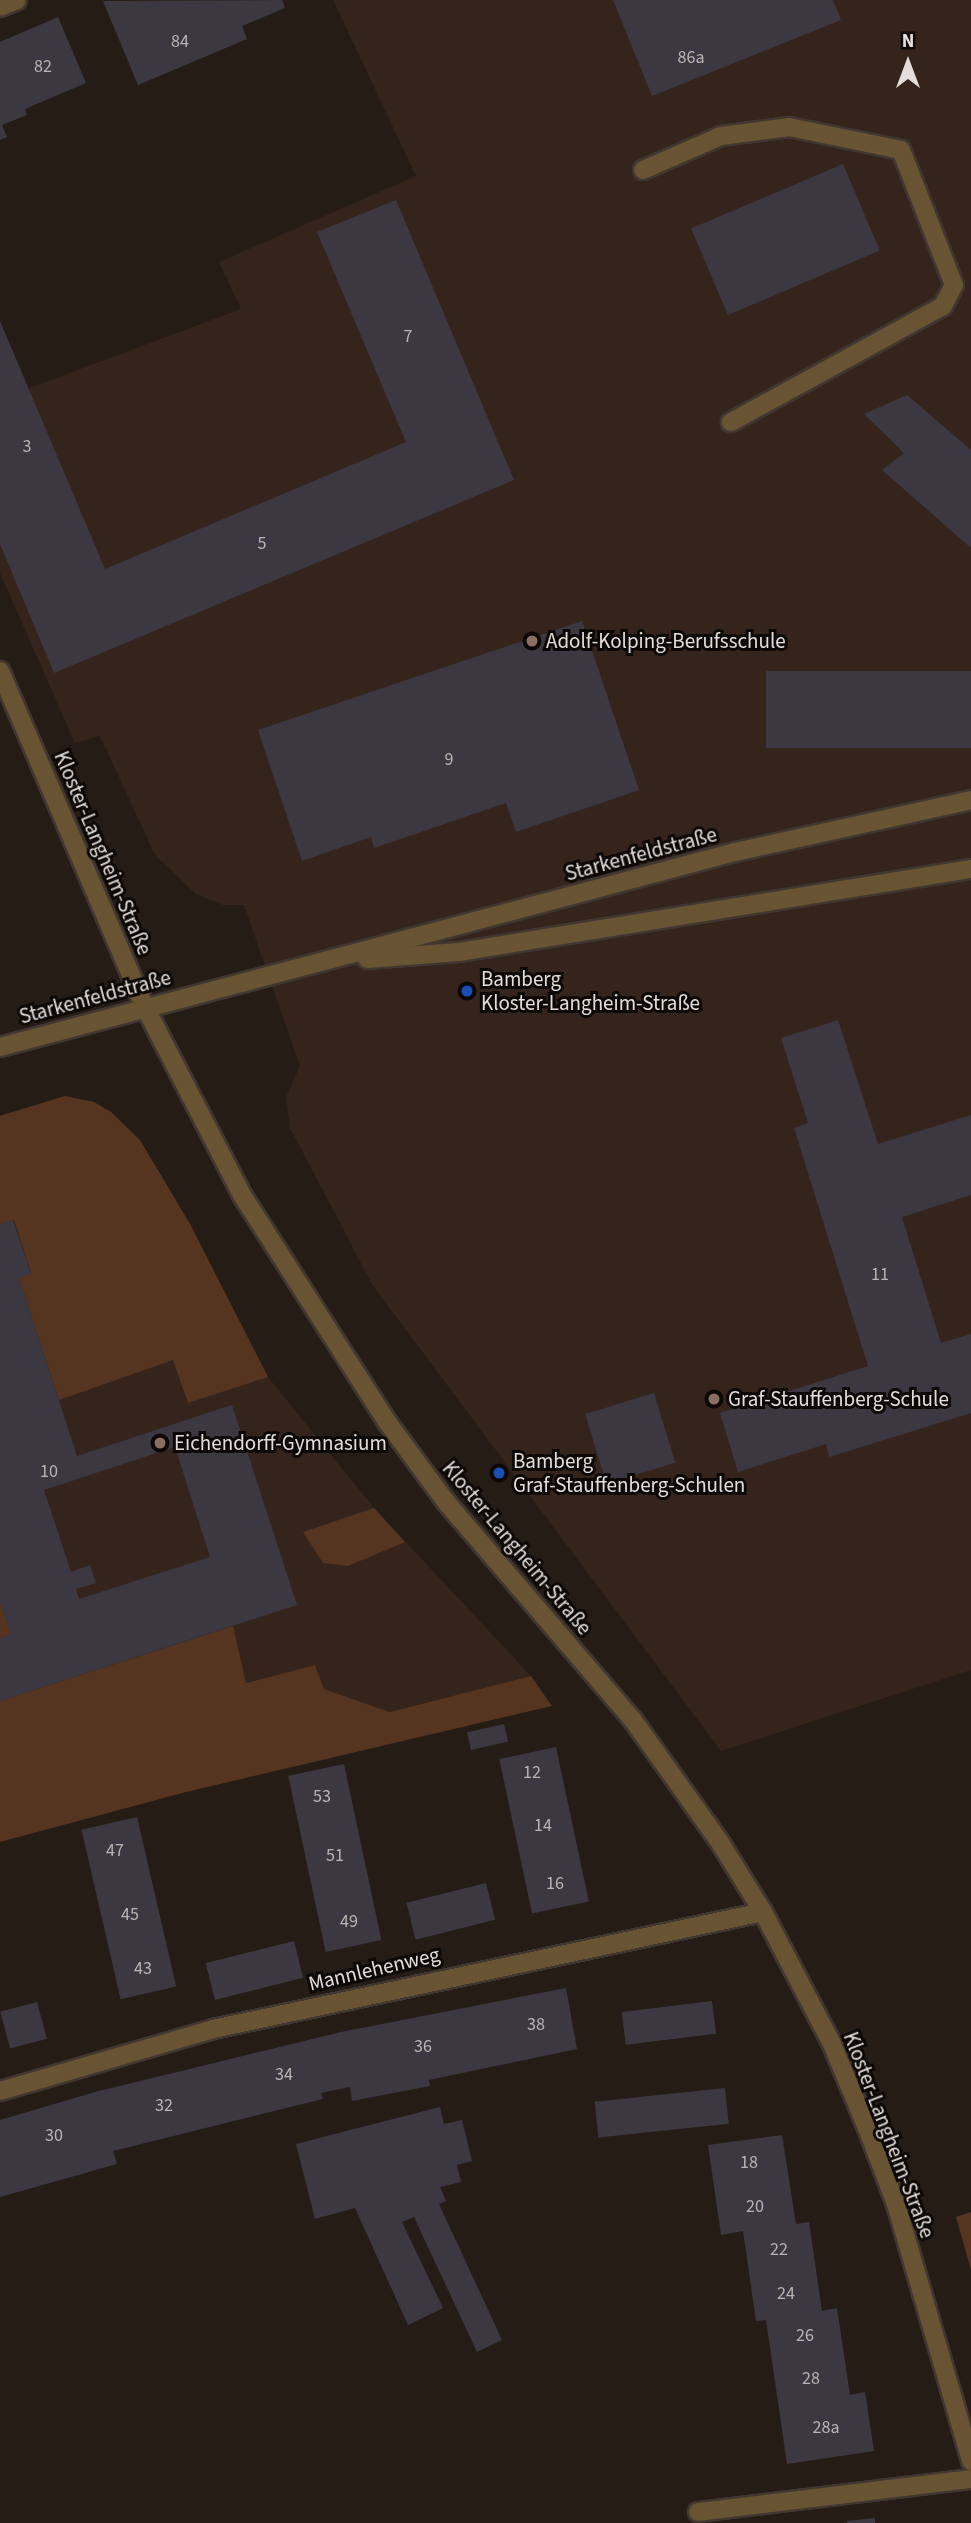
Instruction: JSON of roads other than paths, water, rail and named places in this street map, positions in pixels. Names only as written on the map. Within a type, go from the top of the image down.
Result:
[{"type":"street","points":[[0,7],[17,0]]},
{"type":"street","points":[[643,170],[721,136],[789,127],[901,150],[954,285],[943,306],[731,422]]},
{"type":"street","name":"Kloster-Langheim-Straße","points":[[0,671],[145,1007],[242,1195],[388,1423],[446,1502],[633,1720],[721,1844],[762,1912],[832,2044],[881,2166],[971,2460]]},
{"type":"street","name":"Starkenfeldstraße","points":[[0,1046],[735,852],[971,800]]},
{"type":"street","name":"Starkenfeldstraße","points":[[325,962],[459,952],[971,869]]},
{"type":"street","name":"Mannlehenweg","points":[[0,2091],[213,2029],[762,1912]]},
{"type":"street","points":[[698,2512],[971,2479]]},
{"type":"place","name":"Adolf-Kolping-Berufsschule","points":[[532,641]]},
{"type":"place","name":"Bamberg Kloster-Langheim-Straße","points":[[467,991]]},
{"type":"place","name":"Graf-Stauffenberg-Schule","points":[[714,1399]]},
{"type":"place","name":"Eichendorff-Gymnasium","points":[[160,1443]]},
{"type":"place","name":"Bamberg Graf-Stauffenberg-Schulen","points":[[499,1473]]}]
